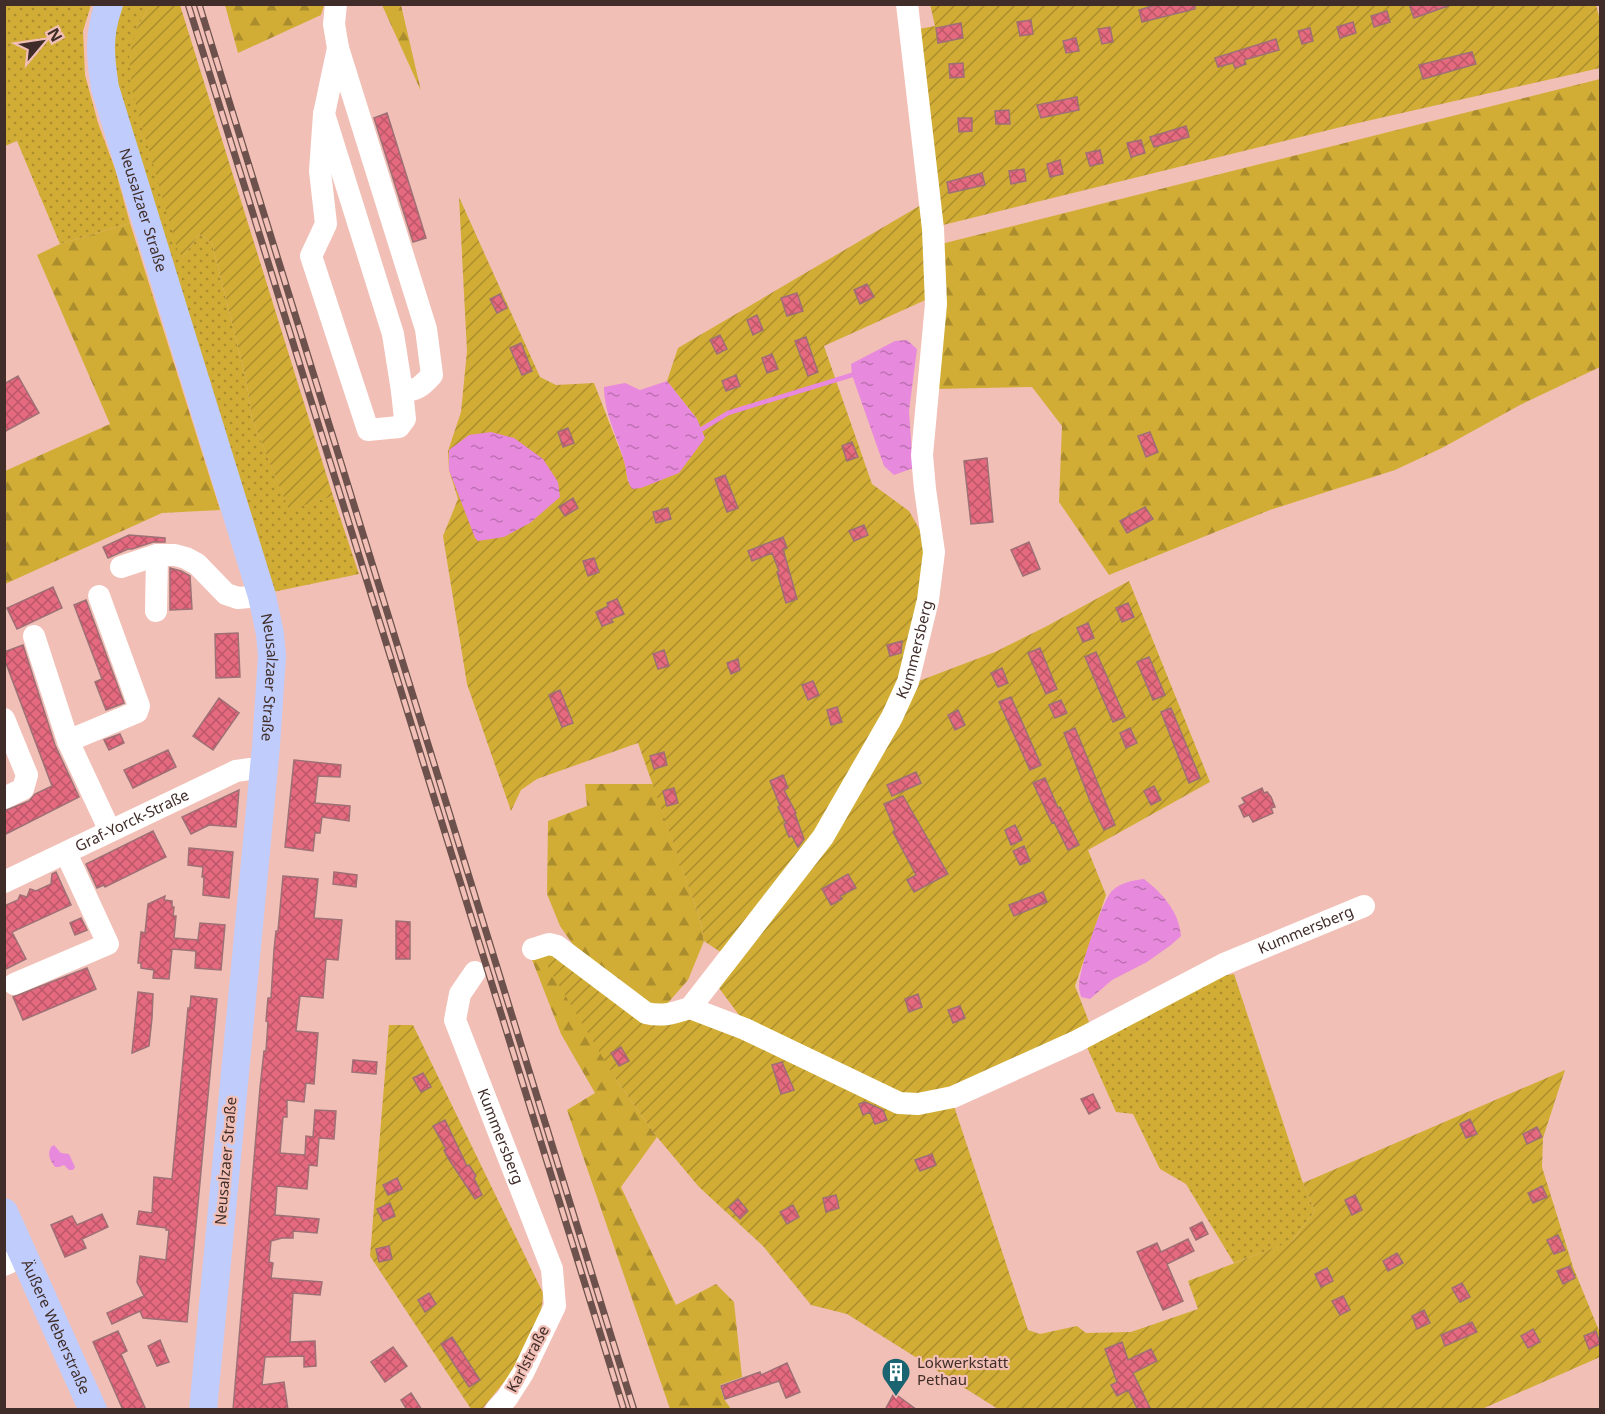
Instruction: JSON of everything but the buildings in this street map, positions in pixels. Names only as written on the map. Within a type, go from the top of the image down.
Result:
[{"type":"main road","name":"Neusalzaer Straße","points":[[109,4],[100,44],[105,88],[262,596],[272,656],[264,767],[202,1410]]},
{"type":"main road","name":"Äußere Weberstraße","points":[[4,1212],[14,1261],[93,1410]]},
{"type":"street","points":[[336,4],[334,24],[338,48],[426,329],[432,375],[414,391],[402,391]]},
{"type":"street","name":"Kummersberg","points":[[907,4],[933,229],[936,304],[922,455],[934,552],[928,600],[908,682],[892,717],[823,837],[690,1008],[755,1034],[899,1103],[918,1104],[953,1097],[974,1088],[1077,1041],[1224,964],[1364,906]]},
{"type":"street","points":[[324,114],[393,334],[405,419],[399,427],[368,430],[311,256],[326,224],[320,171],[324,114],[338,48]]},
{"type":"street","points":[[121,567],[158,555],[175,555],[197,564],[226,594],[238,598],[262,596]]},
{"type":"street","points":[[156,611],[158,555]]},
{"type":"street","points":[[68,741],[137,712],[139,706],[99,596]]},
{"type":"street","points":[[34,636],[68,741],[110,831]]},
{"type":"street","points":[[4,719],[27,775],[22,789],[4,798]]},
{"type":"street","name":"Graf-Yorck-Straße","points":[[4,882],[236,771],[264,767]]},
{"type":"street","points":[[14,984],[108,944],[66,853]]},
{"type":"street","points":[[533,949],[549,944],[557,946],[646,1013],[657,1016],[690,1008]]},
{"type":"street","name":"Kummersberg","points":[[475,972],[460,994],[455,1020],[552,1269],[555,1306]]},
{"type":"street","points":[[716,976],[720,1006],[730,1024]]},
{"type":"street","name":"Karlstraße","points":[[496,1410],[524,1373],[555,1306]]},
{"type":"green space","points":[[121,4],[150,5],[137,28],[183,257],[199,234],[212,243],[246,379],[252,419],[289,509],[333,496],[359,574],[268,593],[109,57]]},
{"type":"green space","points":[[225,4],[324,5],[321,15],[238,53]]},
{"type":"green space","points":[[930,4],[1596,5],[1600,20],[1600,68],[1345,126],[935,227],[913,30],[935,26]]},
{"type":"green space","points":[[5,5],[91,5],[83,31],[85,75],[130,223],[60,244],[17,141],[5,146]]},
{"type":"green space","points":[[150,5],[180,5],[333,496],[289,510],[252,419],[246,379],[212,243],[199,234],[183,257],[178,252],[133,94],[129,57],[137,28]]},
{"type":"green space","points":[[382,5],[401,5],[421,91]]},
{"type":"green space","points":[[1600,79],[1600,367],[1520,405],[1442,448],[1395,470],[1270,510],[1109,575],[1059,502],[1062,426],[1032,387],[935,389],[941,244]]},
{"type":"green space","points":[[459,197],[540,377],[556,385],[594,383],[625,463],[628,482],[697,419],[667,381],[678,348],[921,205],[932,297],[824,346],[872,484],[909,511],[932,551],[906,681],[813,846],[725,955],[704,941],[700,919],[638,743],[537,779],[521,790],[511,811],[467,684],[443,536],[458,499],[449,470],[448,451],[461,412],[467,351]]},
{"type":"green space","points":[[130,223],[220,510],[162,513],[5,584],[5,471],[110,424],[37,255],[60,244]]},
{"type":"green space","points":[[1129,581],[1210,782],[1088,850],[1106,895],[1075,986],[1091,1027],[916,1101],[742,1019],[716,984],[882,743],[900,726],[896,719],[911,684],[995,652]]},
{"type":"green space","points":[[585,784],[653,784],[700,919],[704,941],[688,980],[666,1005],[648,1005],[576,949],[560,926],[547,894],[548,821],[587,806]]},
{"type":"green space","points":[[549,952],[617,1081],[657,1137],[621,1187],[676,1305],[716,1284],[734,1302],[742,1377],[720,1385],[724,1399],[731,1409],[670,1409],[567,1110],[595,1093],[561,1034],[531,957]]},
{"type":"green space","points":[[549,952],[646,1019],[694,1015],[897,1106],[952,1100],[1028,1330],[1040,1334],[1077,1326],[1086,1333],[1131,1332],[1198,1309],[1188,1281],[1292,1241],[1315,1211],[1303,1183],[1565,1070],[1543,1138],[1542,1167],[1573,1267],[1600,1333],[1600,1357],[1482,1409],[998,1409],[847,1314],[811,1305],[763,1246],[699,1187],[657,1137],[617,1081],[548,967]]},
{"type":"green space","points":[[1234,974],[1303,1183],[1315,1211],[1291,1242],[1234,1263],[1186,1184],[1160,1169],[1133,1114],[1116,1112],[1086,1045],[1216,977]]},
{"type":"green space","points":[[389,1025],[413,1025],[543,1293],[541,1311],[531,1342],[514,1369],[482,1409],[471,1409],[370,1256]]},
{"type":"water","points":[[907,340],[917,349],[909,411],[913,468],[894,475],[884,466],[852,375],[851,364],[895,341]]},
{"type":"water","points":[[667,381],[697,419],[705,438],[679,473],[641,488],[632,489],[608,415],[604,387],[625,383],[640,390]]},
{"type":"water","points":[[491,432],[514,438],[543,459],[558,482],[560,497],[530,523],[504,537],[478,541],[449,470],[449,450],[469,435]]},
{"type":"water","points":[[1144,879],[1168,903],[1177,919],[1181,936],[1147,962],[1112,980],[1090,999],[1081,997],[1079,988],[1082,968],[1097,921],[1108,896],[1119,885]]},
{"type":"water","points":[[54,1145],[61,1153],[69,1154],[75,1167],[73,1170],[69,1170],[64,1165],[55,1167],[49,1155]]},
{"type":"waterway","points":[[702,429],[728,413],[852,375]]},
{"type":"railway","points":[[188,4],[624,1410]]},
{"type":"railway","points":[[199,4],[634,1410]]},
{"type":"place","name":"Lokwerkstatt Pethau","points":[[896,1398]]}]
